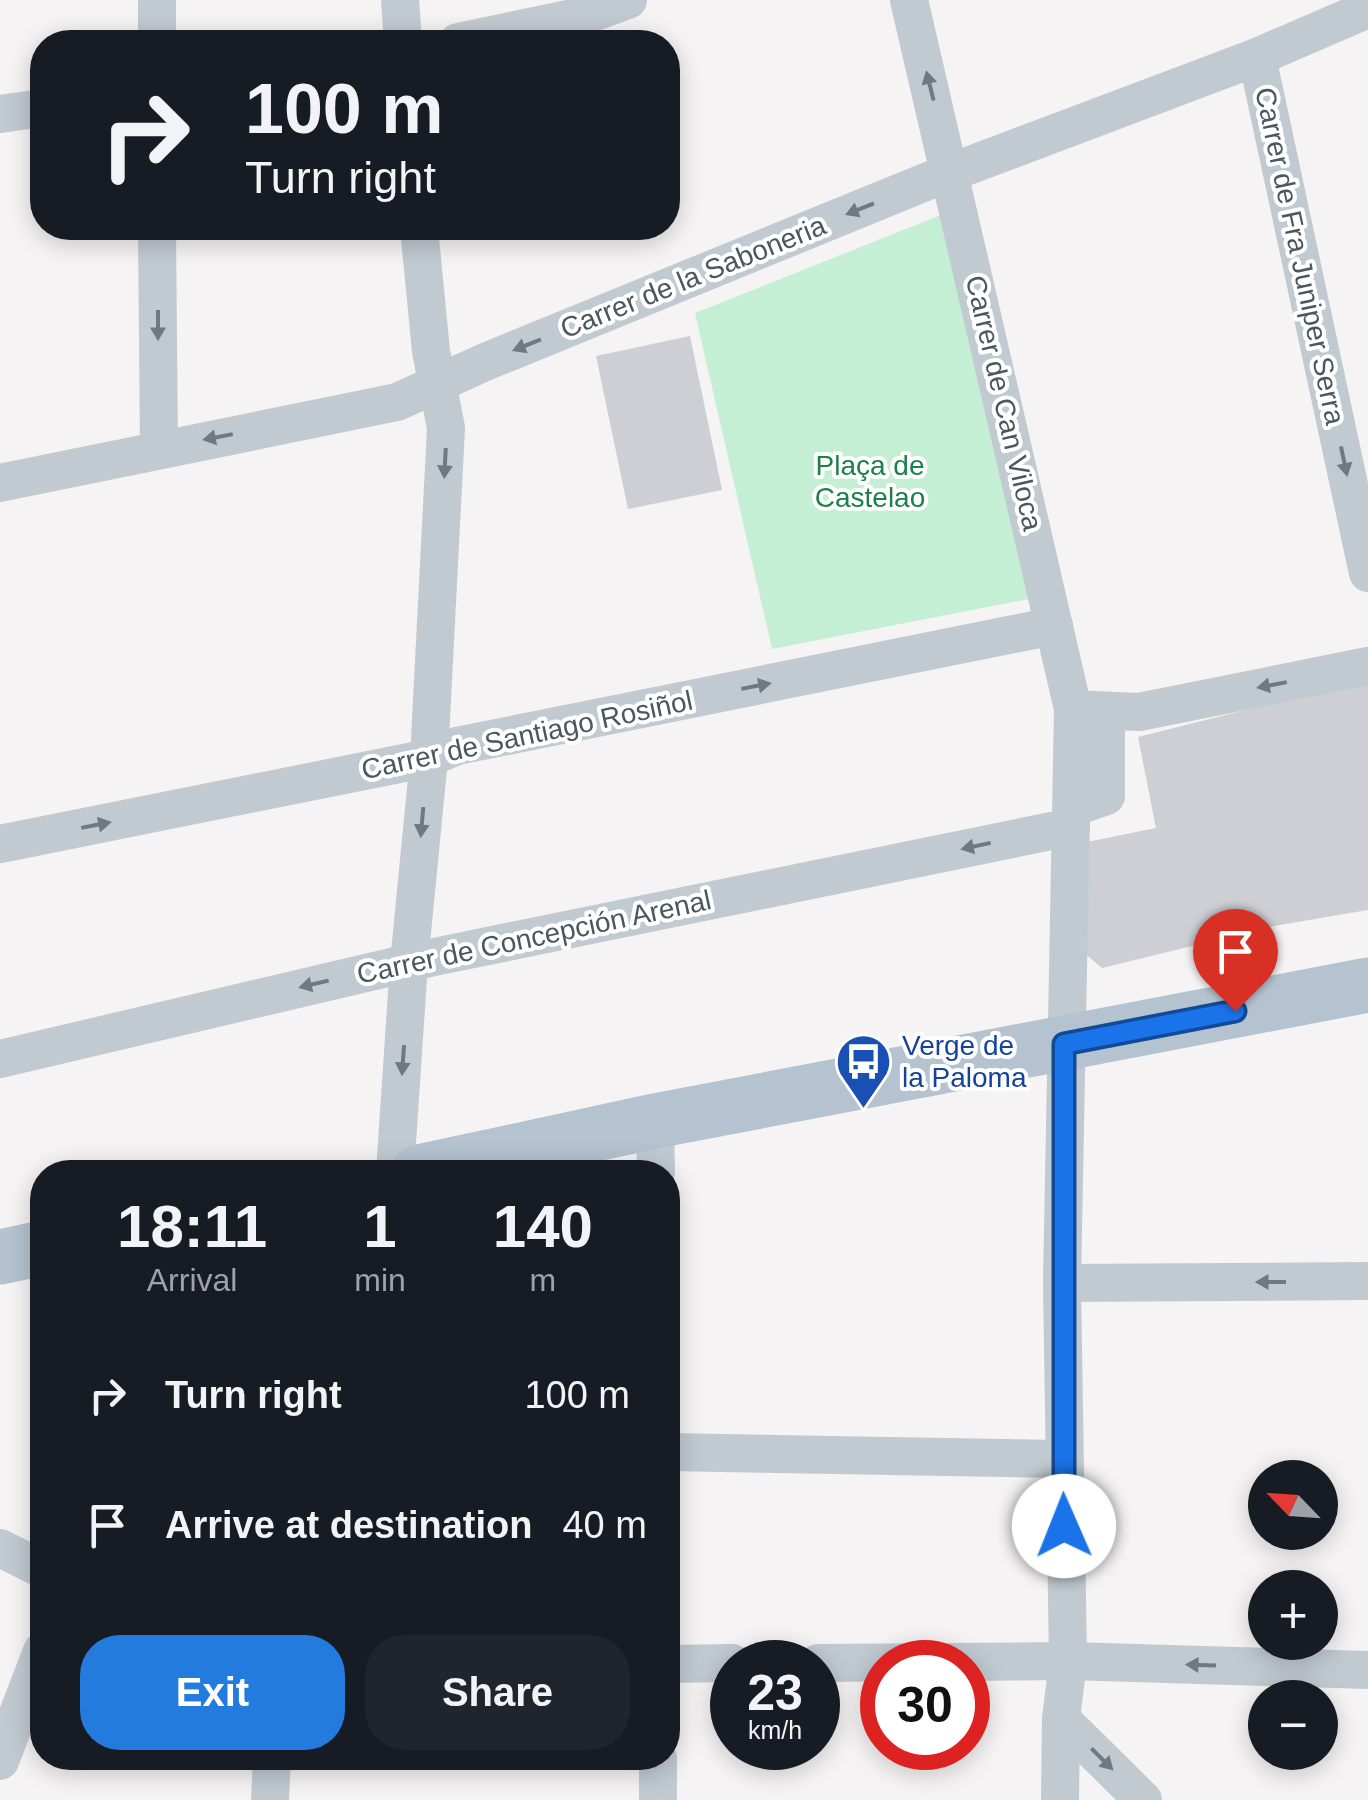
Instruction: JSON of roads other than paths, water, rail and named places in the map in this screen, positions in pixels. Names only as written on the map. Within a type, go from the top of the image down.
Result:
[{"type":"main road","points":[[533,1160],[656,1147],[1064,1044],[1368,985]]},
{"type":"main road","points":[[0,1257],[30,1251]]},
{"type":"street","points":[[156,30],[157,0]]},
{"type":"street","points":[[400,0],[402,30]]},
{"type":"street","points":[[515,30],[587,15],[628,0]]},
{"type":"street","name":"Carrer de Can Viloca","points":[[909,0],[1054,626],[1090,711],[1072,818],[1064,1044],[1062,1459],[1068,1661],[1061,1719],[1060,1800]]},
{"type":"street","name":"Carrer de la Saboneria","points":[[0,483],[398,402],[951,172],[1257,57],[1368,9]]},
{"type":"street","name":"Carrer de Fra Juniper Serra","points":[[1257,57],[1368,573]]},
{"type":"street","points":[[0,114],[30,110]]},
{"type":"street","points":[[158,240],[159,449]]},
{"type":"street","points":[[396,1160],[409,963],[429,758],[446,428],[431,352],[420,240]]},
{"type":"street","name":"Carrer de Santiago Rosiñol","points":[[0,844],[429,758],[457,746],[1054,626]]},
{"type":"street","points":[[1090,711],[1139,712],[1368,666]]},
{"type":"street","name":"Carrer de Concepción Arenal","points":[[0,1059],[409,963],[1072,818]]},
{"type":"street","points":[[1062,1282],[1368,1281]]},
{"type":"street","points":[[680,1452],[1062,1459]]},
{"type":"street","points":[[0,1548],[30,1563]]},
{"type":"street","points":[[840,1663],[1068,1661],[1368,1670]]},
{"type":"street","points":[[680,1664],[710,1664]]},
{"type":"street","points":[[0,1761],[30,1682]]},
{"type":"street","points":[[1061,1719],[1143,1800]]},
{"type":"street","points":[[270,1800],[271,1770]]},
{"type":"street","points":[[658,1770],[658,1800]]},
{"type":"place","name":"Verge de la Paloma","points":[[863,1110]]},
{"type":"park label","name":"Plaça de Castelao","points":[[870,481]]}]
